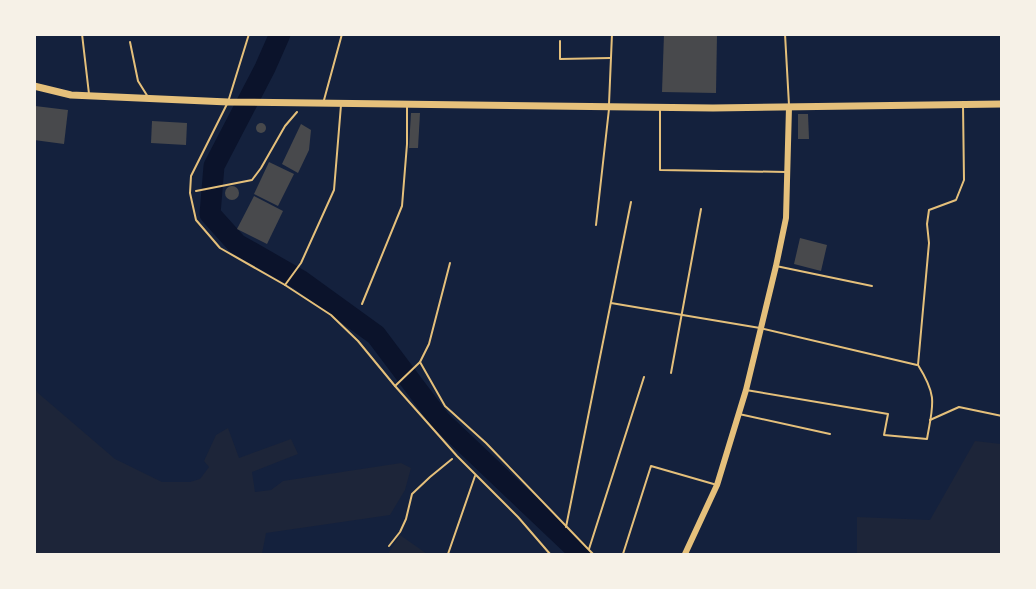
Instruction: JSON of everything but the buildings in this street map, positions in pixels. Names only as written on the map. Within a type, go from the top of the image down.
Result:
[{"type":"main road","points":[[34,86],[70,95],[228,102],[660,107],[1002,104]]},
{"type":"street","points":[[685,555],[717,485],[746,390],[776,266],[786,218],[789,107]]},
{"type":"lane","points":[[82,34],[89,96]]},
{"type":"lane","points":[[249,34],[228,102],[192,176],[189,193],[196,219],[220,248],[285,285],[330,315],[358,341],[457,456],[518,517],[550,555]]},
{"type":"lane","points":[[323,103],[342,34]]},
{"type":"lane","points":[[596,225],[609,106],[612,34]]},
{"type":"lane","points":[[785,34],[789,107]]},
{"type":"lane","points":[[560,41],[561,59],[610,58]]},
{"type":"lane","points":[[130,42],[138,81],[150,99]]},
{"type":"lane","points":[[285,285],[301,263],[334,189],[341,102]]},
{"type":"lane","points":[[362,304],[402,206],[407,144],[407,104]]},
{"type":"lane","points":[[746,390],[888,414],[884,435],[927,439],[933,400],[928,382],[918,365],[929,243],[927,224],[929,210],[956,200],[964,180],[963,105]]},
{"type":"lane","points":[[660,107],[660,170],[788,172]]},
{"type":"lane","points":[[566,527],[631,202]]},
{"type":"lane","points":[[671,373],[700,209]]},
{"type":"lane","points":[[395,386],[420,362],[429,344],[450,263]]},
{"type":"lane","points":[[776,266],[872,286]]},
{"type":"lane","points":[[611,303],[760,328],[918,365]]},
{"type":"lane","points":[[420,362],[445,406],[486,443],[593,555]]},
{"type":"lane","points":[[589,549],[644,377]]},
{"type":"lane","points":[[930,420],[959,407],[1002,416]]},
{"type":"lane","points":[[739,414],[830,434]]},
{"type":"lane","points":[[623,555],[651,466],[717,485]]},
{"type":"lane","points":[[448,555],[475,476]]},
{"type":"path","points":[[198,190],[252,180],[285,126],[304,103]]},
{"type":"path","points":[[389,546],[400,532],[412,494],[429,477],[457,456]]},
{"type":"shaded area","points":[[34,385],[38,393],[115,459],[162,482],[190,482],[200,479],[209,467],[204,461],[216,435],[228,428],[239,458],[291,439],[298,454],[252,472],[255,492],[271,490],[283,481],[401,463],[411,468],[405,490],[390,515],[266,533],[262,554],[35,554]]},
{"type":"shaded area","points":[[975,441],[1001,444],[1001,554],[857,554],[857,517],[930,520]]},
{"type":"shaded area","points":[[400,535],[427,554],[388,554]]},
{"type":"waterway","points":[[280,34],[214,166],[210,214],[237,244],[300,280],[376,335],[440,420],[581,554]]}]
